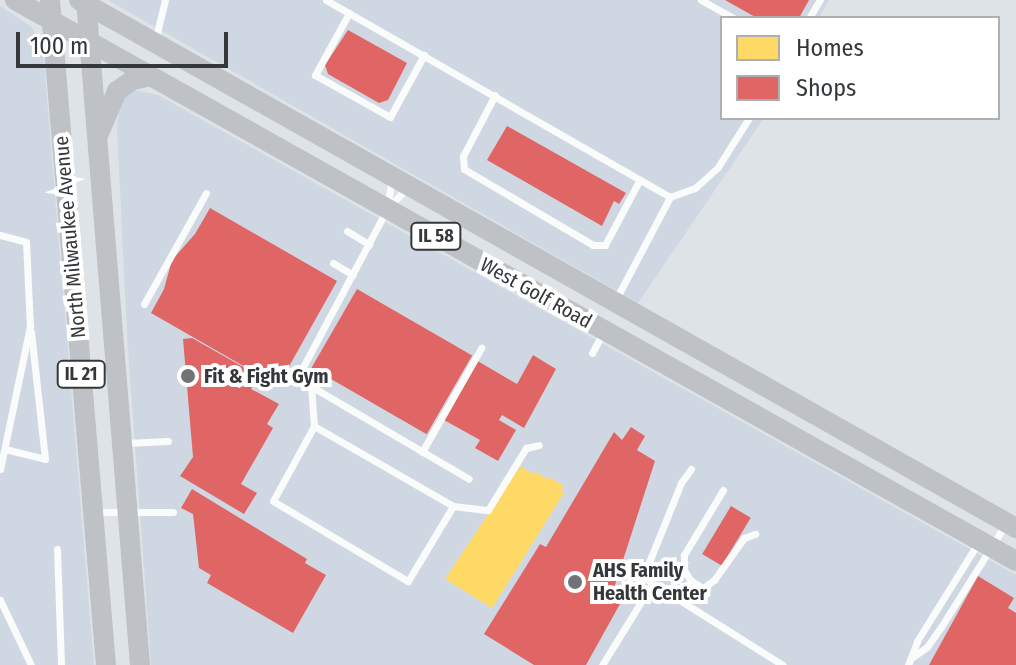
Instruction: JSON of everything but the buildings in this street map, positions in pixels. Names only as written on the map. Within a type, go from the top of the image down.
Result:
[{"type":"main road","name":"West Golf Road","points":[[15,0],[1016,561]]},
{"type":"main road","name":"North Milwaukee Avenue","points":[[50,0],[106,665]]},
{"type":"main road","name":"West Golf Road","points":[[84,1],[1011,525]]},
{"type":"main road","name":"North Milwaukee Avenue","points":[[84,1],[140,665]]},
{"type":"main road","points":[[97,140],[117,91],[133,80],[150,76]]},
{"type":"lane","points":[[155,43],[165,0]]},
{"type":"lane","points":[[326,0],[670,197]]},
{"type":"lane","points":[[701,0],[729,16]]},
{"type":"lane","points":[[349,13],[315,75],[390,117],[424,55]]},
{"type":"lane","points":[[495,95],[463,156],[464,169],[593,245],[605,245],[639,181]]},
{"type":"lane","points":[[615,301],[670,197],[695,188],[718,167],[748,120]]},
{"type":"lane","points":[[387,209],[401,181]]},
{"type":"lane","points":[[401,181],[297,378],[469,479]]},
{"type":"lane","points":[[144,304],[206,193]]},
{"type":"lane","points":[[347,231],[369,244]]},
{"type":"lane","points":[[0,235],[26,242],[30,326],[45,459],[5,449]]},
{"type":"lane","points":[[333,263],[353,275]]},
{"type":"lane","points":[[0,469],[30,326]]},
{"type":"lane","points":[[592,353],[604,331]]},
{"type":"lane","points":[[422,452],[481,348]]},
{"type":"lane","points":[[311,386],[314,426],[273,501],[408,581],[453,506]]},
{"type":"lane","points":[[314,426],[453,506],[488,510],[526,448],[539,445]]},
{"type":"lane","points":[[122,443],[168,441]]},
{"type":"lane","points":[[691,469],[681,483],[643,577],[783,665]]},
{"type":"lane","points":[[723,490],[684,555],[684,570],[690,580],[703,588],[714,580],[744,538],[755,534]]},
{"type":"lane","points":[[93,512],[173,512]]},
{"type":"lane","points":[[908,665],[917,641],[985,544],[1011,525]]},
{"type":"lane","points":[[913,657],[927,647],[941,627],[985,544]]},
{"type":"lane","points":[[57,549],[61,665]]},
{"type":"lane","points":[[602,665],[652,584]]},
{"type":"lane","points":[[0,600],[31,665]]},
{"type":"shaded area","points":[[108,0],[829,0],[820,16],[720,16],[720,120],[763,120],[638,303]]},
{"type":"shaded area","points":[[0,6],[32,27],[43,50],[94,665],[0,665]]},
{"type":"shaded area","points":[[134,90],[158,95],[1016,575],[1016,665],[151,665],[127,336],[117,127],[120,101]]},
{"type":"place","name":"Fit & Fight Gym","points":[[188,376]]},
{"type":"place","name":"AHS Family Health Center","points":[[575,582]]}]
